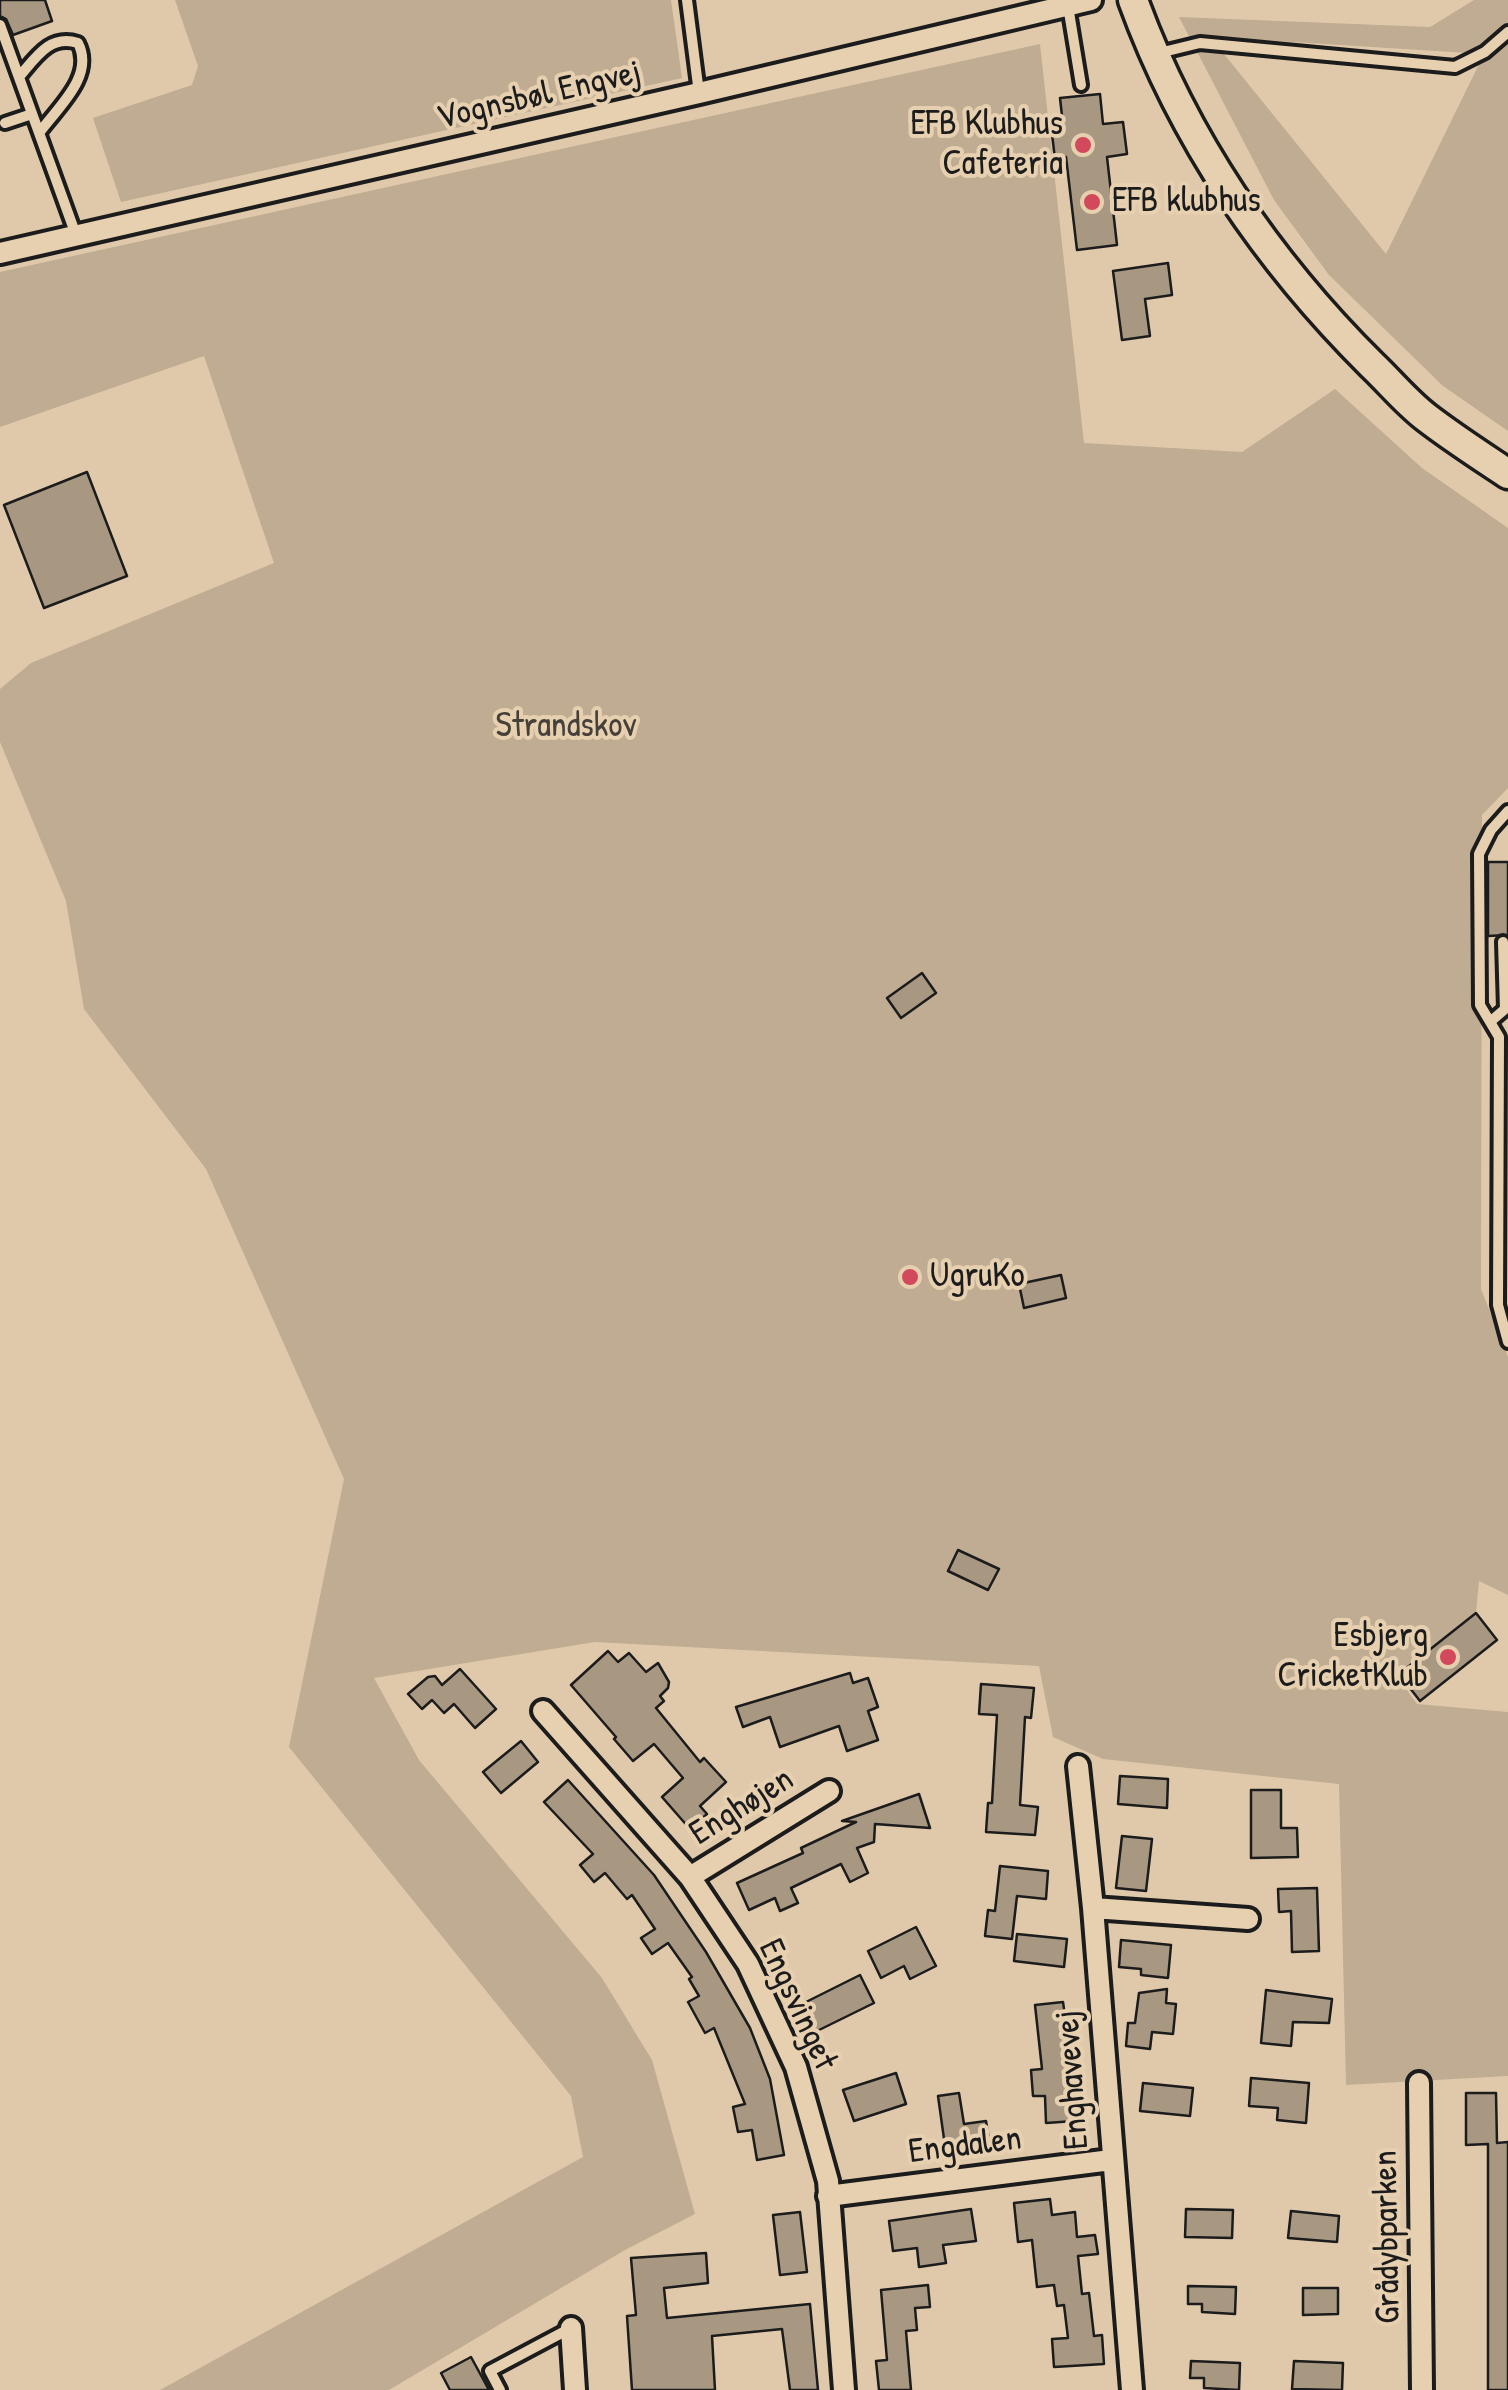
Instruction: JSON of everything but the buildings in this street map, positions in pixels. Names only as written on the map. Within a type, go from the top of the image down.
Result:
[{"type":"street","name":"Vognsbøl Engvej","points":[[0,253],[699,94],[1091,0]]},
{"type":"street","points":[[1133,0],[1153,55],[1200,146],[1228,191],[1321,314],[1425,416],[1508,474]]},
{"type":"street","name":"Engsvinget","points":[[543,1711],[690,1877],[748,1964],[796,2067],[828,2181],[844,2390]]},
{"type":"street","name":"Enghavevej","points":[[1078,1766],[1132,2390]]},
{"type":"street","name":"Enghøjen","points":[[690,1877],[829,1791]]},
{"type":"street","points":[[1093,1908],[1248,1919]]},
{"type":"street","name":"Grådybparken","points":[[1419,2083],[1422,2390]]},
{"type":"street","name":"Engdalen","points":[[828,2196],[1111,2160]]},
{"type":"street","points":[[571,2328],[575,2390]]},
{"type":"lane","points":[[688,0],[699,94]]},
{"type":"lane","points":[[1068,6],[1081,85]]},
{"type":"lane","points":[[0,25],[76,235]]},
{"type":"lane","points":[[1153,55],[1200,42],[1456,67],[1485,52],[1508,32]]},
{"type":"lane","points":[[19,77],[51,43],[64,39],[78,43],[83,52],[82,76],[39,132]]},
{"type":"lane","points":[[4,122],[32,114]]},
{"type":"lane","points":[[1508,811],[1491,830],[1478,854],[1480,1005],[1499,1037],[1498,1305],[1508,1342]]},
{"type":"lane","points":[[1490,1022],[1505,1009],[1505,949]]},
{"type":"lane","points":[[500,2390],[490,2371],[571,2328]]},
{"type":"green space","points":[[175,0],[671,0],[682,78],[121,202],[93,118],[192,85],[198,66]]},
{"type":"green space","points":[[1474,0],[1508,0],[1508,431],[1443,386],[1329,275],[1274,200],[1179,17],[1430,27]],"holes":[[[1212,37],[1484,54],[1386,254],[1211,38]]]},
{"type":"green space","name":"Strandskov","points":[[1040,44],[1084,443],[1242,452],[1335,389],[1422,468],[1508,528],[1508,788],[1482,815],[1481,1289],[1508,1357],[1508,1595],[1479,1581],[1476,1613],[1397,1676],[1417,1704],[1508,1712],[1508,2076],[1346,2085],[1339,1784],[1103,1759],[1053,1737],[1039,1666],[595,1642],[374,1678],[419,1760],[602,1978],[652,2060],[695,2214],[625,2250],[389,2390],[160,2390],[583,2157],[571,2096],[289,1747],[344,1479],[206,1169],[84,1009],[66,901],[0,742],[0,689],[31,663],[274,563],[204,356],[0,427],[0,272]]},
{"type":"place","name":"EFB Klubhus Cafeteria","points":[[1083,145]]},
{"type":"place","name":"EFB klubhus","points":[[1092,202]]},
{"type":"place","name":"UgruKo","points":[[910,1277]]},
{"type":"place","name":"Esbjerg CricketKlub","points":[[1448,1657]]}]
